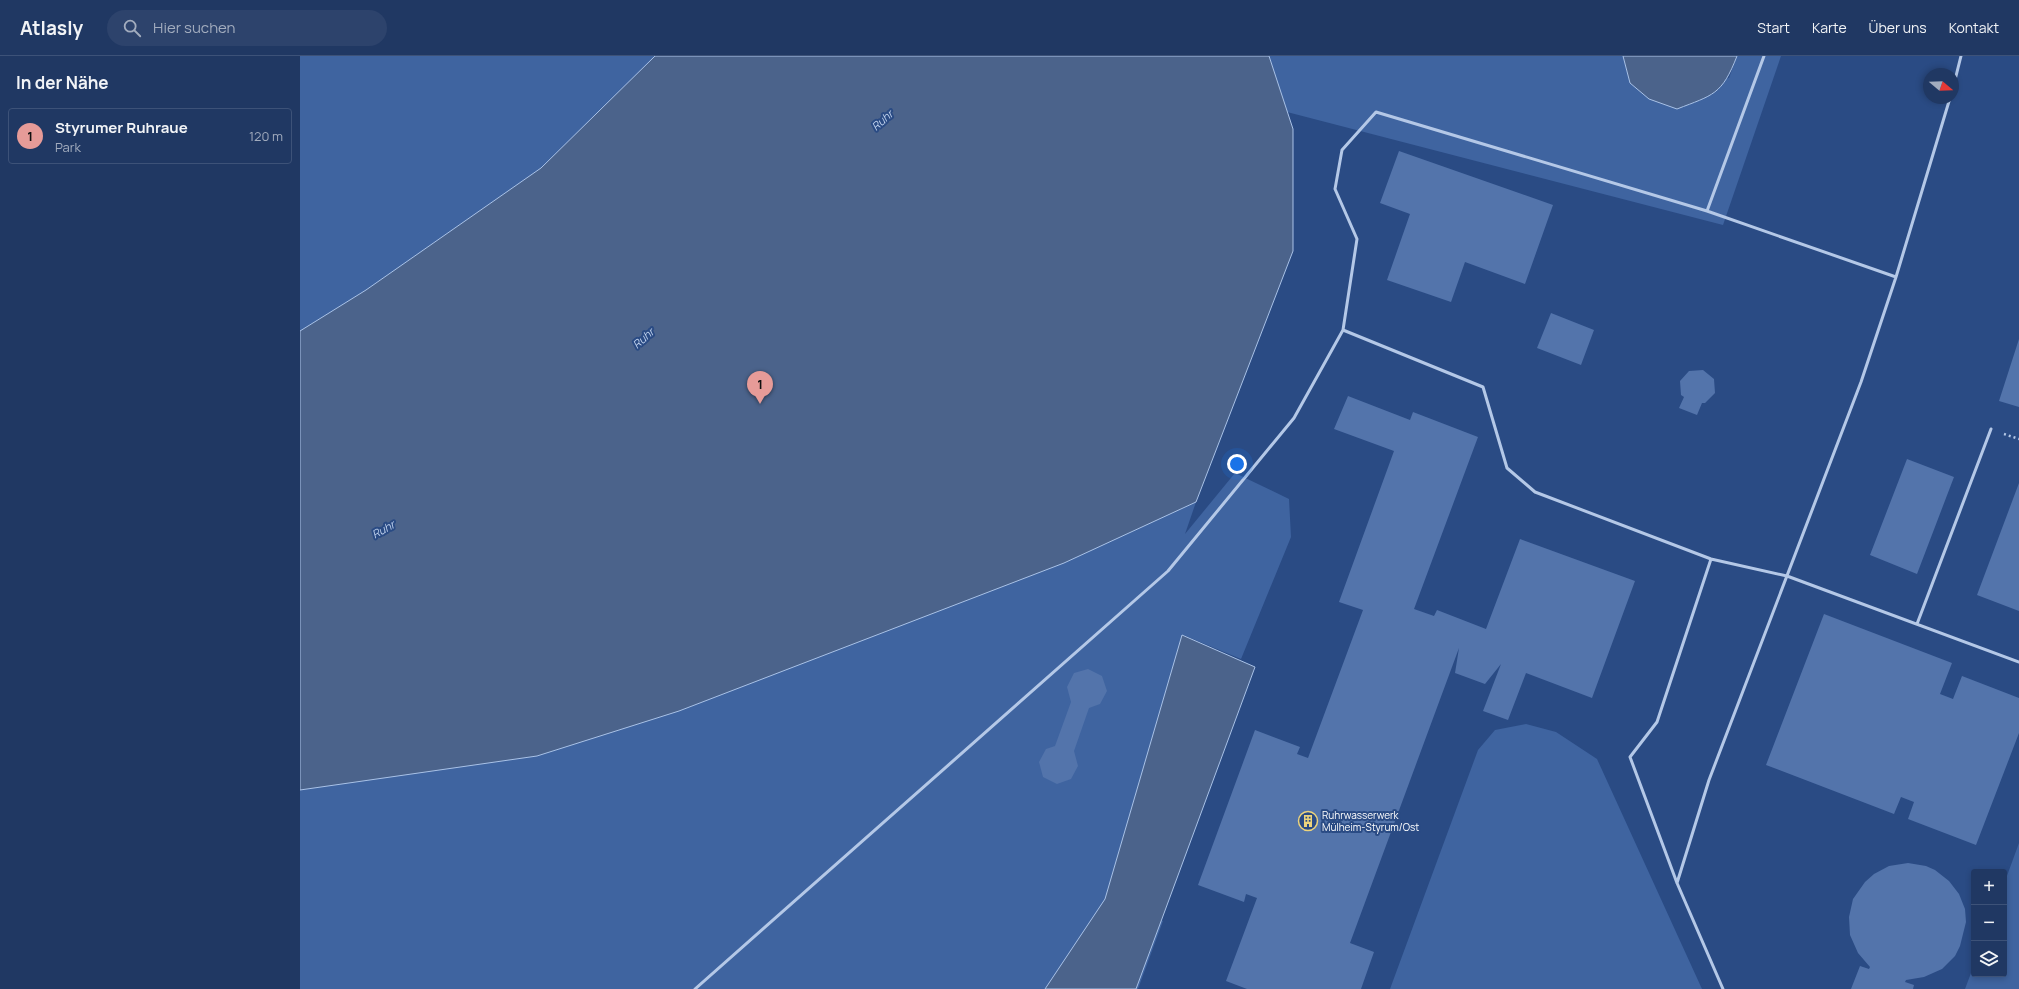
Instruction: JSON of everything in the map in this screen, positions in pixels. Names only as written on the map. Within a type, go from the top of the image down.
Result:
[{"type":"lane","points":[[1707,210],[1764,56]]},
{"type":"lane","points":[[1958,68],[1961,56]]},
{"type":"lane","points":[[1677,883],[1709,780],[1862,382],[1896,277],[1948,104]]},
{"type":"lane","points":[[695,989],[1168,571],[1294,418],[1343,330],[1357,239],[1335,189],[1342,150],[1376,112],[1707,210],[1896,277]]},
{"type":"lane","points":[[1343,330],[1483,387],[1507,468],[1535,492],[1711,559],[1787,576],[2019,662]]},
{"type":"lane","points":[[1917,624],[1991,429]]},
{"type":"lane","points":[[1711,559],[1657,722],[1630,757],[1677,883],[1723,989]]},
{"type":"shaded area","points":[[300,56],[1248,56],[1179,510],[1196,502],[1185,534],[1235,473],[1289,499],[1291,537],[1241,659],[1183,635],[1106,898],[1163,921],[1138,989],[300,989]]},
{"type":"shaded area","points":[[1269,56],[1623,56],[1630,83],[1729,78],[1737,56],[1781,56],[1723,225],[1287,112]]},
{"type":"shaded area","points":[[1526,724],[1556,732],[1597,759],[1702,989],[1390,989],[1478,750],[1495,730]]},
{"type":"shaded area","points":[[2019,843],[2019,989],[1965,989],[1971,973],[1971,977],[2007,977],[2007,876]]},
{"type":"water","name":"Ruhr","points":[[655,56],[1269,56],[1293,129],[1293,251],[1196,502],[1064,563],[679,711],[537,756],[300,790],[300,331],[366,290],[541,168]]},
{"type":"water","points":[[1623,56],[1737,56],[1726,79],[1715,92],[1677,109],[1649,99],[1630,83]]},
{"type":"water","points":[[1182,635],[1255,667],[1136,989],[1045,989],[1105,899]]},
{"type":"building","points":[[1399,151],[1553,205],[1525,284],[1465,262],[1451,302],[1387,280],[1410,214],[1380,203]]},
{"type":"building","points":[[1551,313],[1594,330],[1581,365],[1537,348]]},
{"type":"building","points":[[2019,339],[2019,407],[1999,401]]},
{"type":"building","points":[[1703,370],[1714,379],[1715,393],[1705,403],[1702,403],[1697,415],[1679,408],[1684,397],[1681,395],[1680,381],[1689,371]]},
{"type":"building","points":[[1348,396],[1410,420],[1413,412],[1478,437],[1414,609],[1434,616],[1437,610],[1486,629],[1520,539],[1635,581],[1592,698],[1526,673],[1508,720],[1483,711],[1501,664],[1485,684],[1455,673],[1459,648],[1350,943],[1374,952],[1361,989],[1247,989],[1226,981],[1257,898],[1246,894],[1244,902],[1198,885],[1255,730],[1300,747],[1297,754],[1308,758],[1363,610],[1339,602],[1394,451],[1334,429]]},
{"type":"building","points":[[1907,459],[1954,477],[1917,574],[1870,555]]},
{"type":"building","points":[[2019,483],[2019,611],[1977,595]]},
{"type":"building","points":[[1824,614],[1952,663],[1940,694],[1953,699],[1962,676],[2019,698],[2019,733],[1976,845],[1908,819],[1914,802],[1901,797],[1894,814],[1766,765]]},
{"type":"building","points":[[1088,669],[1102,676],[1107,691],[1100,704],[1089,708],[1074,751],[1078,766],[1071,779],[1057,784],[1043,777],[1039,762],[1046,749],[1055,746],[1071,702],[1067,687],[1074,673]]},
{"type":"building","points":[[1908,863],[1926,866],[1935,870],[1949,881],[1959,894],[1965,909],[1966,922],[1960,946],[1955,956],[1942,969],[1924,977],[1906,980],[1905,982],[1914,985],[1913,989],[1851,989],[1860,966],[1869,969],[1870,967],[1858,953],[1850,935],[1849,917],[1853,899],[1865,882],[1874,874],[1889,866]]},
{"type":"place","name":"Styrumer Ruhraue","points":[[760,404]]},
{"type":"place","name":"Ruhrwasserwerk Mülheim-Styrum/Ost","points":[[1308,821]]}]
